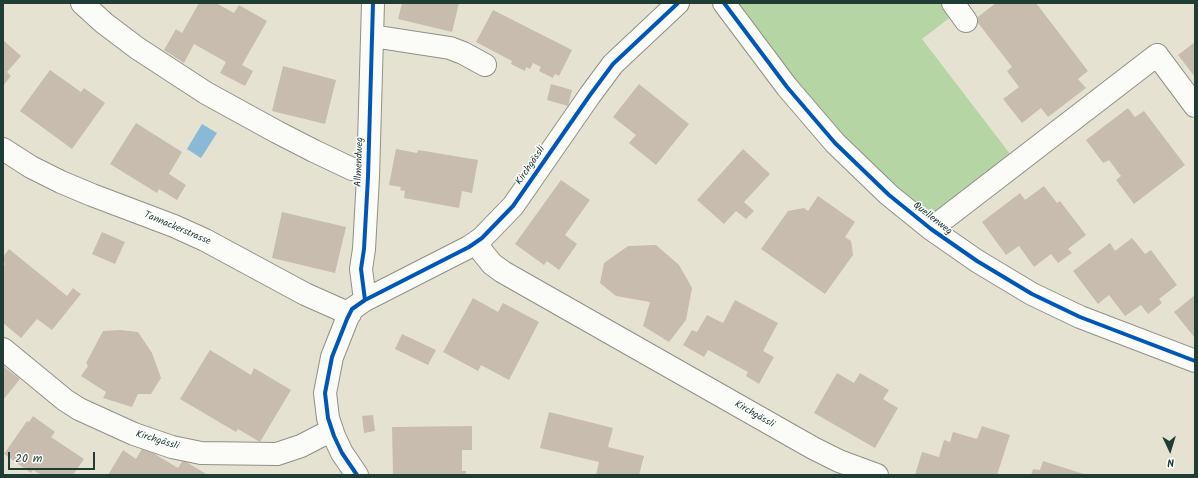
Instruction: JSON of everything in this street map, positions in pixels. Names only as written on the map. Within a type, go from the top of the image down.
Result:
[{"type":"street","name":"Allmendweg","points":[[82,3],[104,23],[137,48],[206,93],[314,151],[352,168],[368,170]]},
{"type":"street","name":"Allmendweg","points":[[357,307],[364,250],[373,3]]},
{"type":"street","name":"Kirchgässli","points":[[357,307],[482,238],[513,206],[613,64],[678,3]]},
{"type":"street","name":"Quellenweg","points":[[724,3],[787,87],[826,133],[890,195],[931,229],[977,261],[1032,294],[1080,317],[1195,361]]},
{"type":"street","points":[[953,3],[966,21]]},
{"type":"street","points":[[372,36],[450,48],[485,65]]},
{"type":"street","name":"Quellenweg","points":[[931,229],[1157,55],[1195,106]]},
{"type":"street","name":"Tannackerstrasse","points":[[3,149],[31,167],[92,196],[174,226],[205,240],[305,294],[357,307]]},
{"type":"street","name":"Kirchgässli","points":[[475,243],[492,264],[503,272],[813,448],[839,461],[877,475]]},
{"type":"street","points":[[357,307],[332,357],[327,376],[325,393],[328,418],[332,430],[342,453],[357,475]]},
{"type":"street","name":"Kirchgässli","points":[[3,349],[65,400],[79,409],[134,434],[172,447],[201,453],[277,454],[301,446],[332,430]]},
{"type":"green space","points":[[724,3],[969,3],[922,39],[1017,163],[931,229],[889,195]]},
{"type":"water","points":[[202,124],[217,133],[201,158],[187,149]]},
{"type":"building","points":[[199,3],[216,3],[234,13],[239,5],[267,21],[242,65],[253,71],[245,86],[220,73],[226,62],[194,44],[184,63],[164,50],[176,29],[182,33]]},
{"type":"building","points":[[402,3],[459,3],[452,32],[398,19]]},
{"type":"building","points":[[996,3],[1036,3],[1088,71],[1078,79],[1086,88],[1048,117],[1041,108],[1022,123],[1003,99],[1019,87],[1007,71],[1012,67],[975,19]]},
{"type":"building","points":[[493,10],[572,50],[559,76],[555,74],[553,78],[539,71],[541,67],[533,63],[530,69],[526,67],[525,71],[511,64],[512,61],[476,42]]},
{"type":"building","points":[[3,40],[21,56],[7,72],[11,76],[3,86]]},
{"type":"building","points":[[1195,42],[1195,77],[1178,55]]},
{"type":"building","points":[[283,66],[336,80],[325,124],[272,111]]},
{"type":"building","points":[[50,70],[81,92],[84,88],[105,103],[72,149],[20,111]]},
{"type":"building","points":[[551,84],[572,90],[568,106],[547,100]]},
{"type":"building","points":[[639,84],[689,124],[656,165],[629,143],[636,135],[613,117]]},
{"type":"building","points":[[1128,108],[1135,117],[1144,111],[1185,165],[1134,204],[1116,180],[1121,176],[1109,160],[1103,163],[1086,140]]},
{"type":"building","points":[[136,123],[182,152],[169,174],[186,185],[177,200],[159,189],[157,193],[110,164]]},
{"type":"building","points":[[396,149],[417,153],[418,150],[478,160],[472,193],[462,191],[459,208],[404,198],[405,191],[400,190],[401,187],[389,185]]},
{"type":"building","points":[[743,149],[770,174],[744,202],[754,211],[746,219],[736,211],[724,224],[697,200]]},
{"type":"building","points":[[561,180],[590,200],[565,235],[577,244],[559,270],[547,261],[544,265],[515,244]]},
{"type":"building","points":[[1044,186],[1057,203],[1060,201],[1086,235],[1068,249],[1072,253],[1058,263],[1051,254],[1034,267],[1019,246],[1006,255],[982,222],[1020,193],[1025,200]]},
{"type":"building","points":[[818,196],[855,222],[845,237],[851,241],[853,255],[825,294],[761,249],[788,211],[804,208],[808,211]]},
{"type":"building","points":[[282,212],[346,227],[335,273],[272,258]]},
{"type":"building","points":[[102,232],[125,242],[115,264],[92,254]]},
{"type":"building","points":[[1132,238],[1145,254],[1151,250],[1177,285],[1159,299],[1162,303],[1148,314],[1141,305],[1125,316],[1109,295],[1098,304],[1073,271],[1110,243],[1115,251]]},
{"type":"building","points":[[656,245],[679,265],[692,288],[686,320],[669,342],[643,326],[650,302],[616,296],[600,283],[604,263],[628,246]]},
{"type":"building","points":[[9,249],[67,296],[73,288],[81,294],[52,330],[37,319],[21,338],[3,323],[3,267],[5,264],[3,262],[3,257]]},
{"type":"building","points":[[1195,295],[1195,338],[1174,312]]},
{"type":"building","points":[[473,298],[498,312],[503,303],[539,322],[509,380],[481,365],[478,371],[443,352]]},
{"type":"building","points":[[735,300],[778,323],[763,351],[774,357],[759,384],[746,376],[748,372],[708,350],[704,357],[683,345],[692,330],[697,332],[707,315],[723,323]]},
{"type":"building","points":[[121,330],[138,332],[152,353],[161,378],[151,394],[138,394],[132,407],[103,398],[106,392],[81,376],[88,366],[86,363],[103,331]]},
{"type":"building","points":[[402,334],[436,350],[428,365],[395,349]]},
{"type":"building","points":[[210,350],[251,375],[254,368],[291,390],[260,442],[238,429],[236,432],[180,399]]},
{"type":"building","points":[[3,366],[20,379],[3,400]]},
{"type":"building","points":[[837,373],[854,383],[860,373],[889,390],[883,399],[898,408],[875,448],[814,413]]},
{"type":"building","points":[[549,412],[613,428],[608,447],[644,456],[639,475],[596,475],[599,462],[540,448]]},
{"type":"building","points":[[373,415],[375,431],[364,433],[362,416]]},
{"type":"building","points":[[33,416],[55,432],[51,437],[84,459],[73,475],[41,475],[33,470],[31,473],[4,454],[27,421],[29,422]]},
{"type":"building","points":[[472,426],[472,450],[462,450],[462,471],[466,471],[466,475],[393,475],[392,427]]},
{"type":"building","points":[[982,426],[1010,435],[997,475],[915,475],[922,452],[939,457],[944,440],[950,442],[953,432],[977,439]]},
{"type":"building","points":[[143,447],[178,468],[183,460],[208,475],[108,475],[123,450],[136,459]]},
{"type":"building","points":[[1043,461],[1087,475],[1031,475],[1033,469],[1040,470]]},
{"type":"cycle path","points":[[357,475],[342,453],[334,436],[328,418],[325,393],[332,357],[347,319],[352,309],[365,300],[361,269],[364,249],[368,177],[373,3]]},
{"type":"cycle path","points":[[365,300],[469,247],[482,238],[513,206],[613,64],[678,3]]},
{"type":"cycle path","points":[[724,3],[787,87],[835,143],[889,195],[931,229],[977,261],[1032,294],[1080,317],[1195,361]]}]
